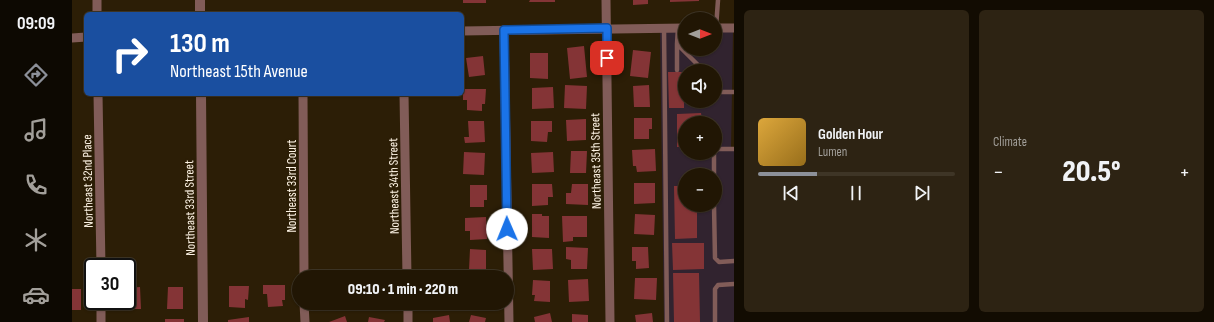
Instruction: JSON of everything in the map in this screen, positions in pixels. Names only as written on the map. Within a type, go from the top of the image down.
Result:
[{"type":"street","points":[[97,0],[97,12]]},
{"type":"street","points":[[200,0],[200,12]]},
{"type":"street","name":"Northeast 35th Street","points":[[606,0],[610,322]]},
{"type":"street","points":[[464,31],[678,28]]},
{"type":"street","points":[[722,28],[734,28]]},
{"type":"street","points":[[504,30],[509,322]]},
{"type":"street","points":[[72,38],[84,37]]},
{"type":"street","name":"Northeast 32nd Place","points":[[98,96],[101,258]]},
{"type":"street","name":"Northeast 33rd Street","points":[[201,96],[203,322]]},
{"type":"street","name":"Northeast 33rd Court","points":[[303,96],[304,270]]},
{"type":"street","name":"Northeast 34th Street","points":[[404,96],[407,270]]},
{"type":"street","points":[[101,310],[101,322]]},
{"type":"street","points":[[304,310],[305,322]]},
{"type":"street","points":[[408,310],[408,322]]},
{"type":"lane","points":[[717,12],[718,0]]},
{"type":"lane","points":[[664,28],[668,322]]},
{"type":"lane","points":[[690,56],[697,64]]},
{"type":"lane","points":[[722,92],[734,92]]},
{"type":"lane","points":[[722,149],[734,149]]},
{"type":"lane","points":[[714,212],[715,258],[719,262],[734,261]]},
{"type":"lane","points":[[716,322],[715,289],[718,285],[734,284]]},
{"type":"shaded area","points":[[660,31],[678,31],[678,56],[722,56],[722,32],[733,32],[731,150],[734,151],[734,322],[664,322]]},
{"type":"building","points":[[463,0],[486,0],[486,3],[463,3]]},
{"type":"building","points":[[530,0],[555,0],[555,2],[529,2]]},
{"type":"building","points":[[633,0],[648,0],[648,4],[633,5]]},
{"type":"building","points":[[670,0],[699,0],[699,1],[670,2]]},
{"type":"building","points":[[584,46],[587,77],[570,79],[567,48]]},
{"type":"building","points":[[633,50],[651,52],[648,78],[630,76]]},
{"type":"building","points":[[530,53],[548,53],[548,79],[530,78]]},
{"type":"building","points":[[483,56],[485,75],[469,77],[466,58]]},
{"type":"building","points":[[668,72],[678,72],[678,108],[669,108]]},
{"type":"building","points":[[565,85],[587,86],[586,109],[564,108]]},
{"type":"building","points":[[649,85],[650,107],[634,107],[633,86]]},
{"type":"building","points":[[553,87],[554,108],[532,109],[532,88]]},
{"type":"building","points":[[464,89],[486,89],[485,104],[482,104],[482,111],[467,110],[467,100],[463,100]]},
{"type":"building","points":[[701,113],[701,116],[678,116],[678,147],[677,147],[677,114]]},
{"type":"building","points":[[634,118],[652,118],[652,129],[649,129],[649,139],[634,139]]},
{"type":"building","points":[[586,119],[586,140],[567,141],[566,120]]},
{"type":"building","points":[[468,121],[484,121],[485,142],[465,143],[464,137],[469,137]]},
{"type":"building","points":[[531,121],[552,121],[552,132],[548,132],[547,142],[531,141]]},
{"type":"building","points":[[655,149],[656,171],[637,172],[636,166],[633,166],[632,150]]},
{"type":"building","points":[[571,151],[587,151],[586,173],[570,173]]},
{"type":"building","points":[[464,152],[485,153],[484,175],[463,174]]},
{"type":"building","points":[[553,152],[554,172],[532,173],[531,153]]},
{"type":"building","points":[[634,183],[655,183],[655,203],[634,204]]},
{"type":"building","points":[[532,184],[552,184],[553,197],[548,197],[548,205],[532,206]]},
{"type":"building","points":[[572,184],[588,184],[588,205],[566,204],[566,193],[571,193]]},
{"type":"building","points":[[470,185],[487,185],[487,200],[484,200],[484,207],[470,207]]},
{"type":"building","points":[[674,186],[678,186],[678,212],[697,212],[697,238],[675,239]]},
{"type":"building","points":[[532,214],[549,216],[549,238],[532,237]]},
{"type":"building","points":[[635,214],[655,215],[654,235],[634,234]]},
{"type":"building","points":[[562,216],[587,216],[587,237],[573,237],[573,241],[563,242]]},
{"type":"building","points":[[486,217],[487,239],[470,240],[470,231],[465,231],[465,218]]},
{"type":"building","points":[[672,243],[704,243],[704,269],[673,270]]},
{"type":"building","points":[[566,247],[588,248],[587,269],[571,269],[571,260],[566,259]]},
{"type":"building","points":[[632,247],[648,247],[649,268],[636,269],[636,261],[632,261]]},
{"type":"building","points":[[470,249],[486,250],[486,270],[469,270]]},
{"type":"building","points":[[532,249],[552,249],[553,269],[533,270]]},
{"type":"building","points":[[673,273],[699,273],[700,322],[674,322]]},
{"type":"building","points":[[635,278],[657,278],[656,300],[634,299]]},
{"type":"building","points":[[588,279],[589,301],[569,302],[568,280]]},
{"type":"building","points":[[533,280],[550,281],[550,302],[534,301],[535,295],[532,295]]},
{"type":"building","points":[[263,285],[285,285],[285,300],[282,300],[283,306],[268,307],[267,294],[263,294]]},
{"type":"building","points":[[229,286],[249,286],[248,300],[245,299],[245,308],[229,307]]},
{"type":"building","points":[[136,287],[140,287],[141,309],[136,309]]},
{"type":"building","points":[[168,287],[183,287],[183,309],[167,309]]},
{"type":"building","points":[[72,289],[81,289],[81,310],[72,310]]},
{"type":"building","points":[[550,313],[552,322],[535,322],[534,317]]},
{"type":"building","points":[[652,313],[653,322],[636,322],[635,315]]},
{"type":"building","points":[[572,314],[588,315],[588,322],[572,322]]},
{"type":"building","points":[[449,315],[450,322],[433,322],[433,318]]},
{"type":"building","points":[[471,315],[486,318],[485,322],[469,322]]},
{"type":"building","points":[[345,316],[347,322],[329,322]]},
{"type":"building","points":[[249,317],[249,322],[228,322],[228,320]]},
{"type":"building","points":[[369,317],[385,320],[384,322],[368,322]]},
{"type":"building","points":[[165,319],[184,319],[184,322],[165,322]]},
{"type":"route","points":[[507,229],[504,30],[607,28],[607,58]]}]
